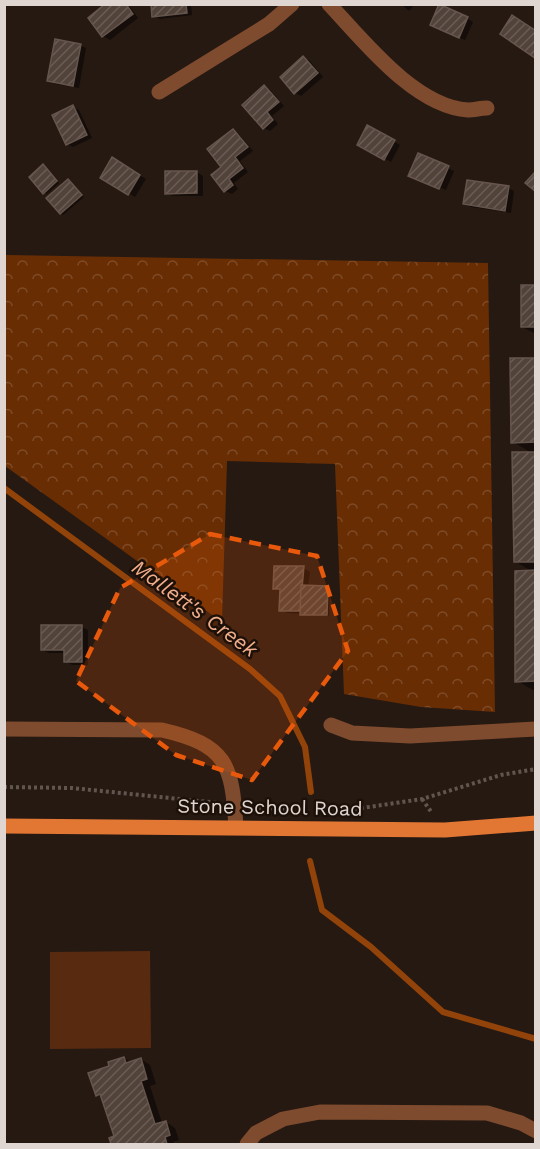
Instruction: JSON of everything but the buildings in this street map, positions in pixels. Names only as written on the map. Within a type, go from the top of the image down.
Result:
[{"type":"main road","name":"Stone School Road","points":[[4,826],[444,830],[536,823]]},
{"type":"street","points":[[159,92],[268,24],[292,4]]},
{"type":"street","points":[[328,4],[398,76],[425,96],[452,107],[468,110],[487,108]]},
{"type":"street","points":[[331,724],[352,733],[410,736],[536,729]]},
{"type":"street","points":[[4,729],[162,730],[187,736],[212,749],[226,765],[233,784],[236,827]]},
{"type":"street","points":[[247,1144],[256,1133],[283,1119],[320,1112],[487,1113],[521,1123],[536,1131]]},
{"type":"path","points":[[339,810],[422,799],[494,777],[536,769]]},
{"type":"path","points":[[4,787],[72,788],[222,803]]},
{"type":"path","points":[[252,808],[292,809]]},
{"type":"highlighted area","points":[[210,534],[317,556],[348,651],[252,780],[176,755],[76,681],[120,588]]},
{"type":"shaded area","points":[[150,951],[151,1048],[50,1049],[50,952]]},
{"type":"green space","points":[[5,255],[488,263],[495,712],[421,707],[344,694],[335,464],[227,461],[222,622],[5,466]]},
{"type":"waterway","name":"Mallett's Creek","points":[[4,488],[250,669],[280,696],[305,747],[311,792]]},
{"type":"waterway","name":"Mallett's Creek","points":[[310,861],[322,910],[371,947],[443,1012],[536,1039]]}]
